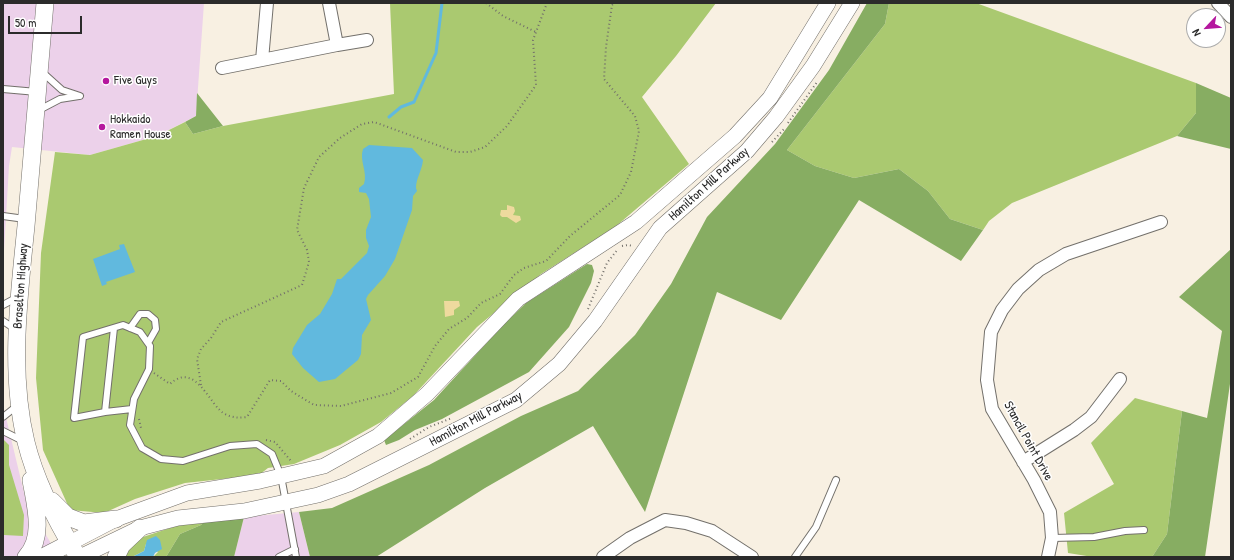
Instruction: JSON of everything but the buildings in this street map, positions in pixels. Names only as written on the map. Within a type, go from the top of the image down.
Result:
[{"type":"main road","name":"Braselton Highway","points":[[48,5],[39,70],[19,296],[19,404],[26,442],[43,492],[76,552]]},
{"type":"main road","points":[[26,442],[38,525],[31,552],[26,557]]},
{"type":"main road","points":[[43,492],[68,517],[84,523],[116,519]]},
{"type":"main road","points":[[116,557],[122,545],[140,528]]},
{"type":"main road","points":[[43,557],[76,552]]},
{"type":"street","points":[[262,60],[267,3]]},
{"type":"street","points":[[328,3],[337,45]]},
{"type":"street","name":"Hamilton Mill Parkway","points":[[76,552],[116,519],[187,494],[324,466],[378,436],[427,394],[468,349],[518,299],[636,222],[734,136],[770,98],[828,3]]},
{"type":"street","name":"Hamilton Mill Parkway","points":[[76,552],[140,528],[178,518],[244,511],[318,496],[349,484],[516,400],[559,364],[595,321],[660,228],[747,151],[776,117],[813,66],[852,3]]},
{"type":"street","points":[[1218,3],[1231,17]]},
{"type":"street","points":[[222,68],[367,40]]},
{"type":"street","name":"Stancil Point Drive","points":[[1048,557],[1052,538],[1050,512],[992,409],[987,380],[991,332],[1002,310],[1018,289],[1039,270],[1066,254],[1161,222]]},
{"type":"street","points":[[1023,462],[1074,430],[1091,417],[1120,379]]},
{"type":"street","points":[[603,557],[630,538],[665,520],[686,523],[712,531],[752,557]]},
{"type":"lane","points":[[36,112],[60,99],[80,96],[62,90],[39,70]]},
{"type":"lane","points":[[3,89],[37,92]]},
{"type":"lane","points":[[3,216],[26,219]]},
{"type":"lane","points":[[3,305],[19,296]]},
{"type":"lane","points":[[130,328],[140,314],[148,314],[155,320],[156,329],[148,343]]},
{"type":"lane","points":[[3,321],[18,331]]},
{"type":"lane","points":[[132,410],[105,412],[74,418],[83,337],[123,325],[140,332],[150,346],[151,371],[134,400],[130,425],[142,448],[161,459],[184,461],[230,446],[257,444],[272,454],[281,476],[296,557]]},
{"type":"lane","points":[[105,412],[114,328]]},
{"type":"lane","points":[[3,417],[19,404]]},
{"type":"lane","points":[[3,431],[26,442]]},
{"type":"lane","points":[[795,557],[816,527],[836,480]]},
{"type":"lane","points":[[1052,538],[1094,537],[1137,529],[1144,530]]},
{"type":"lane","points":[[279,557],[295,549]]},
{"type":"path","points":[[486,3],[503,16],[536,32]]},
{"type":"path","points":[[201,385],[197,359],[201,349],[211,338],[221,322],[302,285],[309,262],[307,250],[297,230],[304,188],[320,157],[340,138],[362,124],[374,122],[456,152],[470,152],[485,147],[507,126],[536,85],[533,40],[547,3]]},
{"type":"path","points":[[151,371],[170,384],[175,379],[184,377],[201,385],[224,414],[237,418],[247,417],[270,380],[281,380],[291,391],[314,405],[341,406],[391,393],[418,377],[435,346],[449,329],[467,318],[481,303],[500,294],[514,276],[524,268],[546,261],[570,236],[620,195],[631,172],[639,130],[634,116],[604,79],[606,47],[612,6],[614,3]]},
{"type":"path","points":[[584,315],[607,263],[622,247],[628,244],[635,247]]},
{"type":"path","points":[[151,371],[152,378]]},
{"type":"path","points":[[138,416],[144,434]]},
{"type":"path","points":[[405,443],[415,434],[455,416]]},
{"type":"path","points":[[261,439],[275,442],[294,463]]},
{"type":"shaded area","points":[[3,3],[204,3],[196,116],[157,136],[90,155],[12,147],[9,166],[3,268]]},
{"type":"shaded area","points":[[3,405],[26,501],[59,557],[3,557]]},
{"type":"shaded area","points":[[299,512],[310,557],[234,557],[244,517]]},
{"type":"green space","points":[[390,3],[716,3],[676,56],[642,97],[689,164],[615,227],[541,274],[477,327],[413,396],[381,422],[340,445],[294,464],[268,468],[259,475],[185,483],[135,499],[104,513],[70,510],[43,450],[36,378],[41,253],[55,152],[90,155],[157,136],[185,122],[193,134],[223,126],[394,94]]},
{"type":"green space","points":[[867,3],[889,3],[885,24],[787,150],[815,166],[854,178],[899,169],[928,191],[950,219],[983,230],[961,261],[859,200],[781,320],[717,292],[645,512],[593,426],[485,488],[376,557],[310,557],[299,512],[332,508],[429,465],[521,416],[578,391],[635,335],[671,284],[707,217],[775,144],[829,70]]},
{"type":"green space","points":[[889,3],[976,3],[1196,83],[1196,113],[1177,136],[1012,203],[989,221],[983,230],[950,219],[928,191],[899,169],[854,178],[815,166],[787,150],[885,24]]},
{"type":"green space","points":[[1196,83],[1231,98],[1231,149],[1177,136],[1196,113]]},
{"type":"green space","points":[[197,93],[223,126],[193,134],[185,122],[196,116]]},
{"type":"green space","points":[[1231,249],[1231,377],[1205,557],[1152,557],[1167,534],[1182,411],[1207,418],[1222,331],[1179,297]]},
{"type":"green space","points":[[587,264],[592,265],[594,271],[591,283],[569,327],[529,372],[442,419],[415,430],[399,440],[386,445],[384,440],[434,400],[504,324],[526,303]]},
{"type":"green space","points":[[1135,398],[1182,411],[1167,534],[1152,557],[1093,557],[1068,553],[1064,513],[1114,484],[1091,443]]},
{"type":"green space","points":[[3,439],[9,445],[9,465],[24,515],[23,536],[4,535]]},
{"type":"green space","points":[[244,517],[234,557],[166,557],[180,534],[201,525],[205,520]]},
{"type":"green space","points":[[205,520],[201,525],[180,534],[166,557],[153,557],[158,552],[146,544],[144,551],[132,557],[120,557],[137,539],[191,521]]},
{"type":"sand","points":[[507,205],[514,207],[515,211],[513,215],[520,216],[521,220],[516,223],[507,217],[502,217],[500,215],[501,210],[507,210]]},
{"type":"sand","points":[[444,301],[459,301],[460,306],[454,310],[454,315],[445,317]]},
{"type":"water","points":[[369,145],[412,148],[423,160],[416,184],[417,191],[413,196],[412,210],[395,259],[385,276],[366,299],[371,320],[362,335],[361,354],[358,360],[335,379],[319,382],[303,368],[292,354],[293,348],[307,325],[320,314],[332,294],[337,279],[341,279],[367,253],[369,246],[366,238],[366,230],[371,217],[369,199],[366,193],[359,192],[359,188],[364,184],[365,180],[362,153],[363,149]]},
{"type":"water","points":[[124,244],[135,272],[106,282],[107,284],[102,286],[93,259],[120,249],[119,245]]},
{"type":"water","points":[[156,536],[160,540],[162,549],[155,553],[153,557],[132,557],[144,551],[147,540]]},
{"type":"waterway","points":[[389,117],[401,107],[414,102],[436,53],[442,3]]},
{"type":"place","name":"Five Guys","points":[[106,81]]},
{"type":"place","name":"Hokkaido Ramen House","points":[[102,127]]}]
